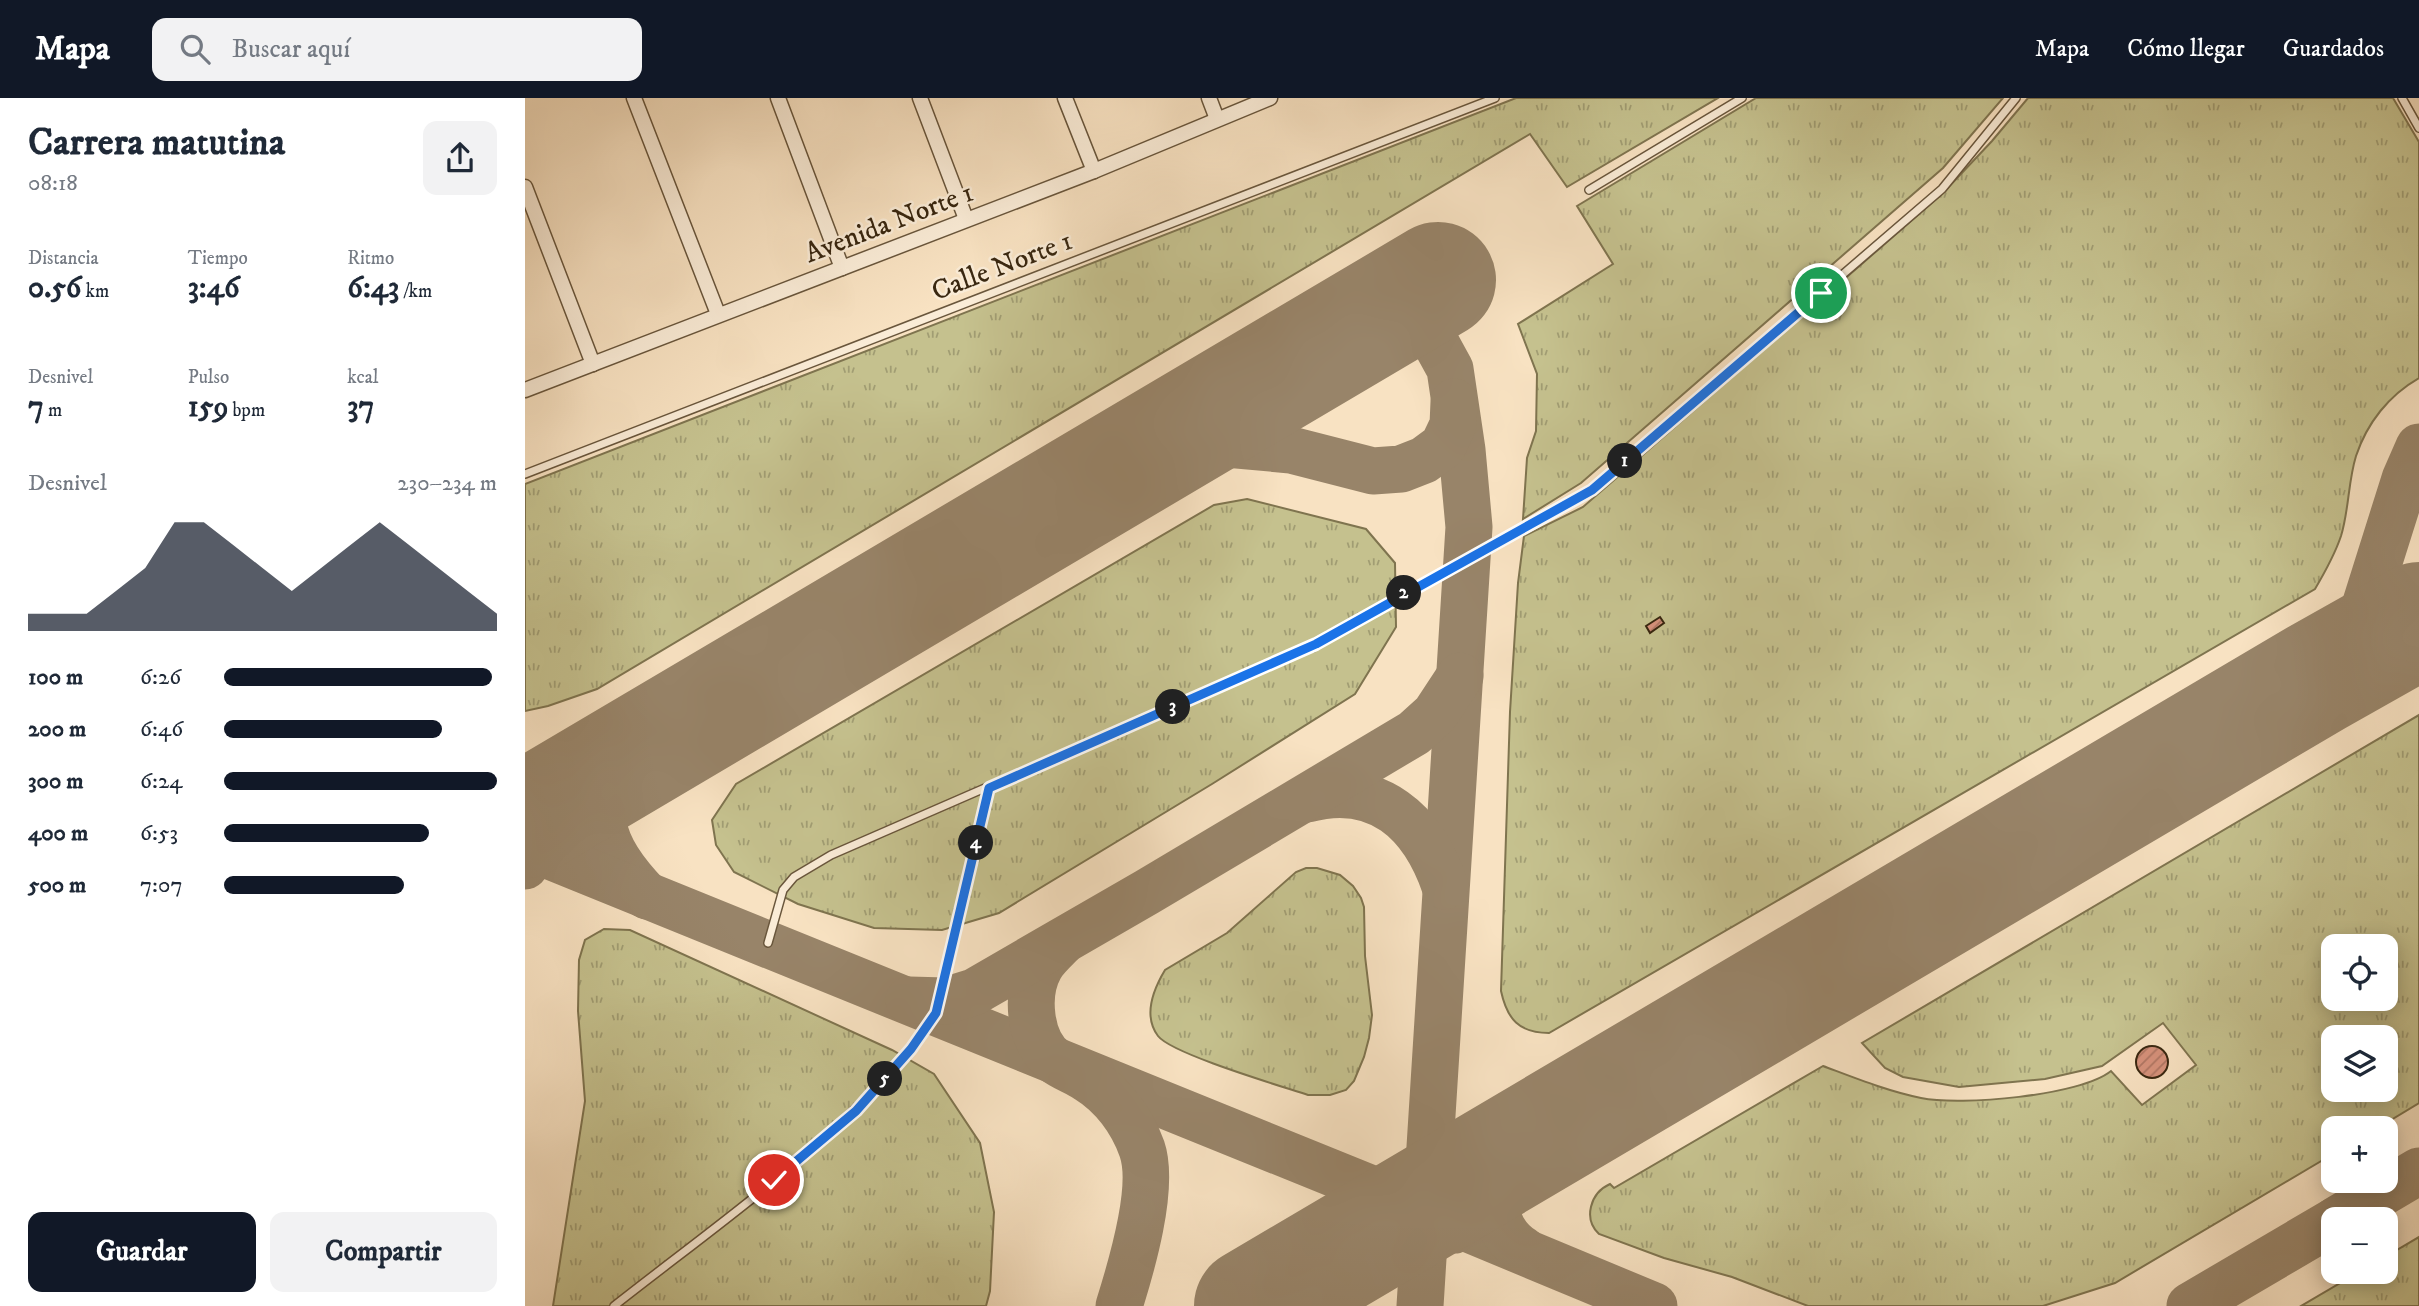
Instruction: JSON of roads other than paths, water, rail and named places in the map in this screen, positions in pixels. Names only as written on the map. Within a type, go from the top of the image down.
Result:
[{"type":"street","points":[[635,98],[718,314]]},
{"type":"street","points":[[778,98],[842,268]]},
{"type":"street","points":[[920,98],[966,219]]},
{"type":"street","points":[[1065,98],[1094,171]]},
{"type":"street","points":[[1209,98],[1217,119]]},
{"type":"street","name":"Avenida Norte 1","points":[[525,390],[1094,171],[1270,98]]},
{"type":"street","points":[[525,187],[593,364]]},
{"type":"lane","name":"Calle Norte 1","points":[[525,474],[1495,98]]},
{"type":"lane","points":[[1589,190],[1742,98]]},
{"type":"lane","points":[[768,943],[783,890],[794,877],[831,855],[1316,644],[1592,490],[1942,189],[2016,98]]},
{"type":"lane","points":[[2402,98],[2419,128]]},
{"type":"lane","points":[[614,1306],[774,1180],[856,1111],[911,1049],[936,1013],[940,1002],[989,788]]}]
